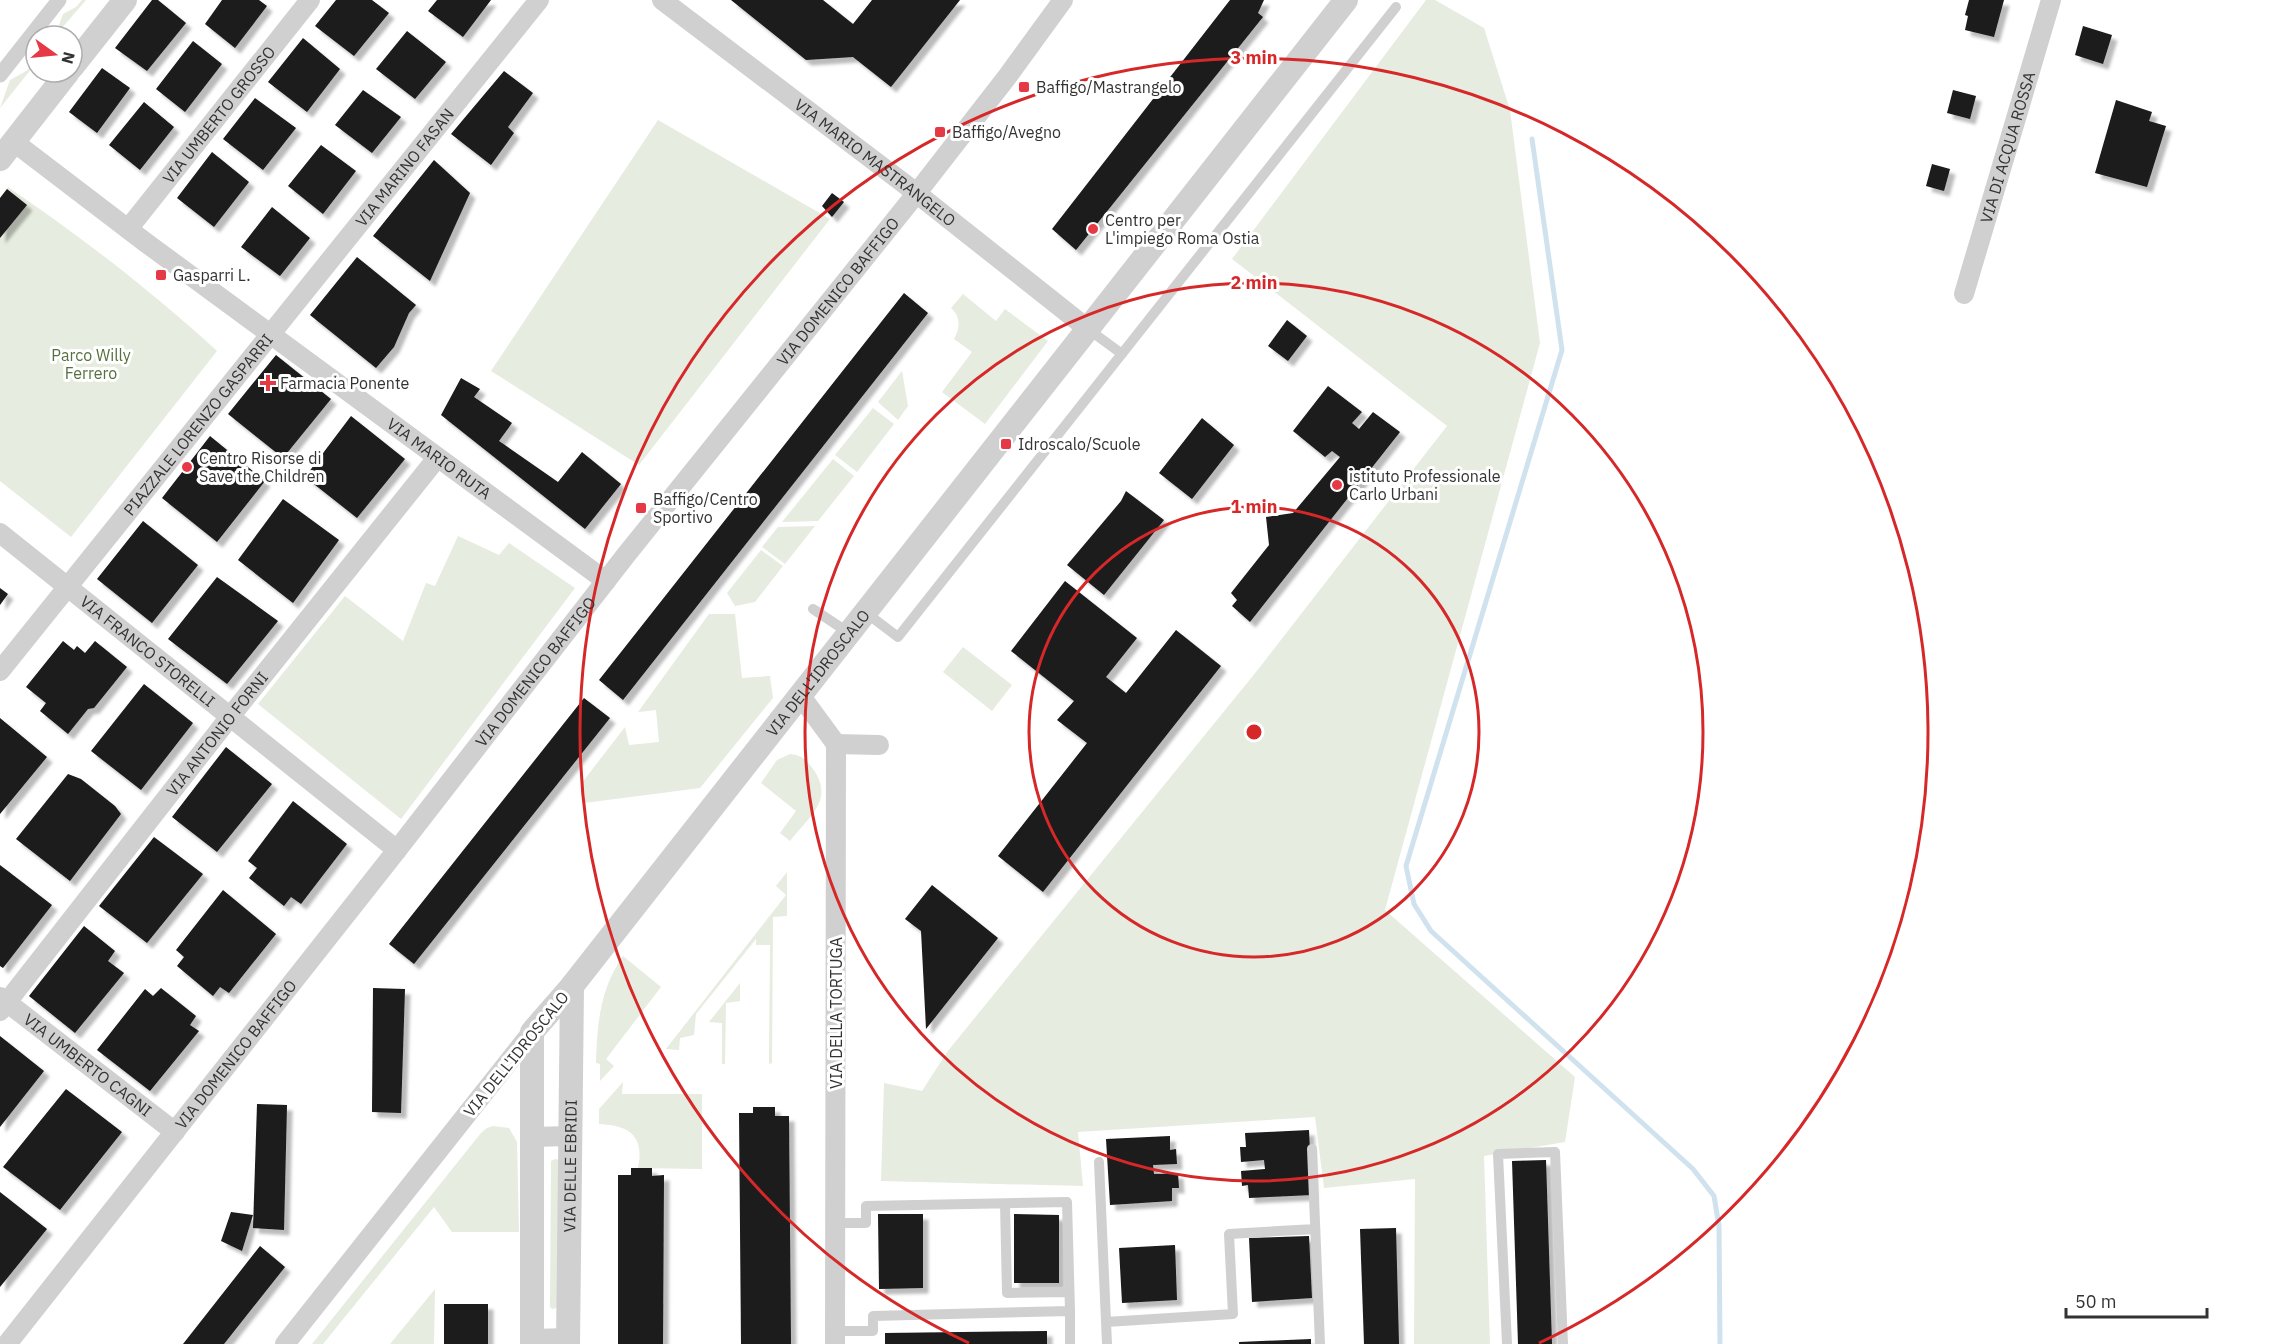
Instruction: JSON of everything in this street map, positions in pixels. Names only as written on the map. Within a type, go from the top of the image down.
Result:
[{"type":"street","points":[[0,75],[59,0]]},
{"type":"street","points":[[84,52],[125,0]]},
{"type":"street","name":"VIA UMBERTO GROSSO","points":[[128,229],[310,0]]},
{"type":"street","name":"VIA MARINO FASAN","points":[[272,334],[539,0]]},
{"type":"street","name":"VIA MARIO MASTRANGELO","points":[[662,0],[1088,329]]},
{"type":"street","name":"VIA DOMENICO BAFFIGO","points":[[7,1344],[606,581],[916,194],[1007,77],[1063,0]]},
{"type":"street","name":"VIA DELL'IDROSCALO","points":[[285,1344],[532,1032],[572,986],[1346,0]]},
{"type":"street","name":"VIA DI ACQUA ROSSA","points":[[1964,294],[2051,0]]},
{"type":"street","points":[[7,150],[59,84]]},
{"type":"street","name":"PIAZZALE LORENZO GASPARRI","points":[[0,671],[272,334],[128,229],[7,150]]},
{"type":"street","name":"VIA MARIO RUTA","points":[[272,334],[606,581]]},
{"type":"street","name":"VIA ANTONIO FORNI","points":[[2,1004],[437,458]]},
{"type":"street","points":[[0,533],[68,587]]},
{"type":"street","name":"VIA FRANCO STORELLI","points":[[68,587],[397,850]]},
{"type":"street","points":[[800,695],[836,744],[879,745]]},
{"type":"street","name":"VIA DELLA TORTUGA","points":[[835,1337],[836,744]]},
{"type":"street","name":"VIA DELLE EBRIDI","points":[[568,1341],[572,986]]},
{"type":"street","name":"VIA UMBERTO CAGNI","points":[[2,1004],[175,1132]]},
{"type":"street","points":[[532,1032],[532,1341],[568,1341]]},
{"type":"street","points":[[532,1137],[570,1136]]},
{"type":"lane","points":[[865,612],[898,637],[1396,7]]},
{"type":"lane","points":[[1088,329],[1122,354]]},
{"type":"lane","points":[[813,609],[849,633]]},
{"type":"lane","points":[[1312,1149],[1320,1344]]},
{"type":"lane","points":[[1507,1344],[1498,1154],[1555,1152],[1563,1344]]},
{"type":"lane","points":[[1099,1162],[1107,1344]]},
{"type":"lane","points":[[836,1223],[866,1223],[866,1206],[1068,1202],[1070,1344]]},
{"type":"lane","points":[[1005,1204],[1007,1293],[1069,1292]]},
{"type":"lane","points":[[1106,1322],[1233,1314],[1229,1234],[1315,1229]]},
{"type":"lane","points":[[835,1337],[873,1331],[873,1316],[1070,1311]]},
{"type":"green space","points":[[82,0],[86,0],[65,24],[59,24],[63,14],[76,7]]},
{"type":"green space","points":[[1426,0],[1435,0],[1484,28],[1510,110],[1540,343],[1385,910],[1575,1077],[1565,1142],[1484,1156],[1490,1344],[1414,1344],[1415,1179],[1324,1188],[1315,1117],[1078,1132],[1083,1186],[881,1181],[884,1083],[922,1091],[947,1052],[1256,672],[1447,426],[1232,259]]},
{"type":"green space","points":[[24,72],[24,78],[0,108],[10,80]]},
{"type":"green space","points":[[658,120],[830,219],[639,465],[491,371]]},
{"type":"green space","name":"Parco Willy Ferrero","points":[[8,187],[116,265],[217,351],[71,537],[0,481],[0,198]]},
{"type":"green space","points":[[963,294],[996,321],[1005,309],[1048,341],[985,424],[942,392],[972,352],[954,339],[958,323],[957,315],[951,308]]},
{"type":"green space","points":[[902,371],[908,406],[898,420],[878,402]]},
{"type":"green space","points":[[873,408],[894,424],[857,472],[835,455]]},
{"type":"green space","points":[[833,459],[854,476],[818,521],[782,522]]},
{"type":"green space","points":[[815,526],[785,564],[762,547],[778,527]]},
{"type":"green space","points":[[458,536],[499,555],[509,543],[575,588],[401,819],[258,704],[345,596],[403,641],[426,583],[435,586]]},
{"type":"green space","points":[[761,550],[783,566],[755,602],[735,606],[727,593]]},
{"type":"green space","points":[[709,614],[735,614],[742,678],[770,676],[773,698],[700,788],[584,803],[581,784],[625,727],[629,745],[659,742],[656,710],[638,712]]},
{"type":"green space","points":[[963,647],[1012,685],[992,711],[943,672]]},
{"type":"green space","points":[[790,754],[801,757],[808,763],[819,780],[821,790],[817,807],[790,841],[780,833],[796,811],[761,783],[777,760]]},
{"type":"green space","points":[[787,872],[787,916],[773,917],[772,1063],[769,1064],[770,945],[756,945],[756,939],[696,1014],[694,1035],[680,1038],[679,1050],[666,1049],[786,895],[776,886]]},
{"type":"green space","points":[[623,956],[661,987],[606,1059],[614,1066],[600,1081],[600,1064],[596,1063],[601,1007],[609,981]]},
{"type":"green space","points":[[740,983],[740,1001],[726,1003],[725,1064],[722,1064],[722,1023],[709,1022]]},
{"type":"green space","points":[[623,1082],[622,1094],[702,1094],[702,1169],[638,1168],[639,1147],[632,1134],[618,1127],[599,1124],[599,1109]]},
{"type":"green space","points":[[493,1126],[509,1128],[517,1142],[519,1232],[452,1232],[434,1207],[323,1344],[312,1344],[481,1133]]},
{"type":"green space","points":[[559,1160],[557,1308],[552,1309],[550,1307],[551,1161]]},
{"type":"green space","points":[[435,1289],[434,1344],[390,1344]]},
{"type":"building","points":[[152,0],[158,0],[186,23],[147,71],[115,48]]},
{"type":"building","points":[[222,0],[259,0],[267,6],[235,48],[205,24]]},
{"type":"building","points":[[336,0],[372,0],[389,13],[354,56],[315,26]]},
{"type":"building","points":[[437,0],[491,0],[463,37],[428,11]]},
{"type":"building","points":[[731,0],[823,0],[853,24],[872,0],[960,0],[891,87],[853,57],[806,60]]},
{"type":"building","points":[[1230,0],[1264,0],[1258,13],[1263,17],[1076,250],[1052,229]]},
{"type":"building","points":[[1969,0],[2004,0],[1994,37],[1965,30],[1968,16],[1965,15]]},
{"type":"building","points":[[2083,26],[2112,35],[2103,64],[2075,55]]},
{"type":"building","points":[[407,31],[446,62],[415,99],[376,69]]},
{"type":"building","points":[[303,38],[340,69],[307,112],[268,82]]},
{"type":"building","points":[[193,41],[222,64],[185,112],[156,89]]},
{"type":"building","points":[[102,68],[130,88],[97,133],[69,112]]},
{"type":"building","points":[[504,71],[533,93],[508,127],[514,133],[491,165],[451,134]]},
{"type":"building","points":[[363,90],[401,117],[372,153],[335,125]]},
{"type":"building","points":[[1953,90],[1976,96],[1970,119],[1947,113]]},
{"type":"building","points":[[255,98],[296,128],[263,170],[223,139]]},
{"type":"building","points":[[2116,100],[2152,112],[2149,121],[2166,126],[2147,187],[2095,173]]},
{"type":"building","points":[[144,102],[174,127],[140,170],[109,145]]},
{"type":"building","points":[[321,145],[356,171],[323,214],[288,186]]},
{"type":"building","points":[[212,152],[249,182],[214,227],[177,198]]},
{"type":"building","points":[[434,160],[470,193],[430,281],[373,236]]},
{"type":"building","points":[[1932,164],[1950,169],[1944,191],[1926,186]]},
{"type":"building","points":[[7,189],[27,205],[0,238],[0,198]]},
{"type":"building","points":[[832,193],[844,202],[832,217],[822,206]]},
{"type":"building","points":[[272,207],[310,238],[280,276],[241,247]]},
{"type":"building","points":[[357,257],[416,305],[409,313],[394,347],[376,368],[310,315]]},
{"type":"building","points":[[904,293],[928,313],[623,700],[599,680]]},
{"type":"building","points":[[1287,320],[1307,336],[1288,361],[1268,346]]},
{"type":"building","points":[[276,355],[331,399],[283,458],[228,414]]},
{"type":"building","points":[[461,378],[480,389],[474,397],[512,423],[499,441],[558,482],[582,452],[621,484],[585,529],[441,415]]},
{"type":"building","name":"istituto Professionale Carlo Urbani","points":[[1328,386],[1362,412],[1352,423],[1359,429],[1373,412],[1400,432],[1250,622],[1232,606],[1237,600],[1231,593],[1269,545],[1266,517],[1293,513],[1340,457],[1332,451],[1325,457],[1293,431]]},
{"type":"building","points":[[351,416],[405,459],[357,518],[305,477]]},
{"type":"building","points":[[1202,418],[1234,445],[1192,499],[1159,473]]},
{"type":"building","points":[[210,436],[265,481],[217,542],[162,498]]},
{"type":"building","points":[[1126,491],[1164,520],[1104,595],[1067,565],[1121,501]]},
{"type":"building","points":[[283,499],[339,540],[293,603],[238,560]]},
{"type":"building","points":[[143,521],[198,565],[152,623],[97,579]]},
{"type":"building","points":[[217,577],[278,621],[227,684],[168,639]]},
{"type":"building","points":[[1065,581],[1137,638],[1106,677],[1126,693],[1176,630],[1221,666],[1043,892],[998,856],[1087,743],[1057,720],[1074,701],[1011,651]]},
{"type":"building","points":[[0,588],[8,594],[0,605]]},
{"type":"building","points":[[63,641],[74,650],[77,646],[85,653],[95,641],[127,667],[94,708],[88,709],[68,734],[40,711],[46,703],[26,687]]},
{"type":"building","points":[[144,684],[193,723],[141,790],[91,751]]},
{"type":"building","points":[[584,698],[610,718],[414,964],[389,944]]},
{"type":"building","points":[[0,718],[47,757],[0,814]]},
{"type":"building","points":[[226,747],[272,784],[217,852],[172,817]]},
{"type":"building","points":[[68,774],[81,779],[115,806],[121,814],[70,881],[16,839]]},
{"type":"building","points":[[293,801],[347,844],[301,904],[291,897],[284,906],[249,878],[257,868],[248,861]]},
{"type":"building","points":[[154,837],[203,874],[147,943],[99,906]]},
{"type":"building","points":[[0,865],[52,905],[3,968],[0,966]]},
{"type":"building","points":[[932,885],[998,938],[926,1029],[921,931],[905,919]]},
{"type":"building","points":[[223,890],[276,934],[229,993],[220,987],[213,996],[177,966],[184,957],[176,950]]},
{"type":"building","points":[[84,926],[115,951],[108,961],[124,973],[75,1033],[29,996]]},
{"type":"building","points":[[161,988],[196,1016],[190,1025],[199,1031],[150,1091],[97,1050],[145,989],[153,996]]},
{"type":"building","points":[[373,988],[405,989],[401,1113],[372,1112]]},
{"type":"building","points":[[0,1036],[44,1071],[0,1127]]},
{"type":"building","points":[[66,1089],[122,1132],[60,1210],[3,1167]]},
{"type":"building","points":[[257,1104],[287,1105],[284,1230],[253,1228]]},
{"type":"building","points":[[753,1107],[775,1107],[775,1116],[789,1116],[791,1344],[741,1344],[739,1113],[753,1113]]},
{"type":"building","points":[[1309,1130],[1312,1195],[1249,1198],[1248,1185],[1242,1186],[1241,1171],[1265,1169],[1264,1160],[1241,1162],[1240,1147],[1246,1147],[1245,1133]]},
{"type":"building","points":[[1170,1136],[1170,1150],[1176,1149],[1177,1164],[1153,1165],[1154,1174],[1178,1173],[1179,1188],[1172,1188],[1172,1201],[1110,1205],[1106,1139]]},
{"type":"building","points":[[1546,1160],[1552,1344],[1518,1344],[1512,1161]]},
{"type":"building","points":[[631,1168],[652,1168],[652,1176],[664,1175],[663,1344],[618,1344],[618,1175],[631,1175]]},
{"type":"building","points":[[0,1192],[47,1229],[0,1287]]},
{"type":"building","points":[[231,1212],[253,1215],[242,1251],[221,1241]]},
{"type":"building","points":[[878,1214],[923,1214],[923,1288],[879,1289]]},
{"type":"building","points":[[1014,1214],[1059,1215],[1059,1283],[1014,1283]]},
{"type":"building","points":[[1396,1228],[1399,1344],[1364,1344],[1360,1229]]},
{"type":"building","points":[[1309,1236],[1312,1298],[1252,1302],[1249,1238]]},
{"type":"building","points":[[1175,1245],[1177,1300],[1122,1303],[1119,1248]]},
{"type":"building","points":[[260,1246],[285,1267],[224,1344],[183,1344]]},
{"type":"building","points":[[444,1304],[488,1304],[488,1344],[444,1344]]},
{"type":"building","points":[[1047,1331],[1047,1344],[885,1344],[885,1333]]},
{"type":"building","points":[[1311,1339],[1311,1344],[1239,1344],[1239,1342]]},
{"type":"waterway","points":[[1532,139],[1562,350],[1406,866],[1414,904],[1431,931],[1693,1169],[1714,1196],[1719,1226],[1720,1344]]},
{"type":"place","name":"Baffigo/Mastrangelo","points":[[1024,87]]},
{"type":"place","name":"Baffigo/Avegno","points":[[940,132]]},
{"type":"place","name":"Centro per L'impiego Roma Ostia","points":[[1093,229]]},
{"type":"place","name":"Gasparri L.","points":[[161,275]]},
{"type":"place","name":"Farmacia Ponente","points":[[268,383]]},
{"type":"place","name":"Idroscalo/Scuole","points":[[1006,444]]},
{"type":"place","name":"Centro Risorse di Save the Children","points":[[187,467]]},
{"type":"place","name":"istituto Professionale Carlo Urbani","points":[[1337,485]]},
{"type":"place","name":"Baffigo/Centro Sportivo","points":[[641,508]]}]
